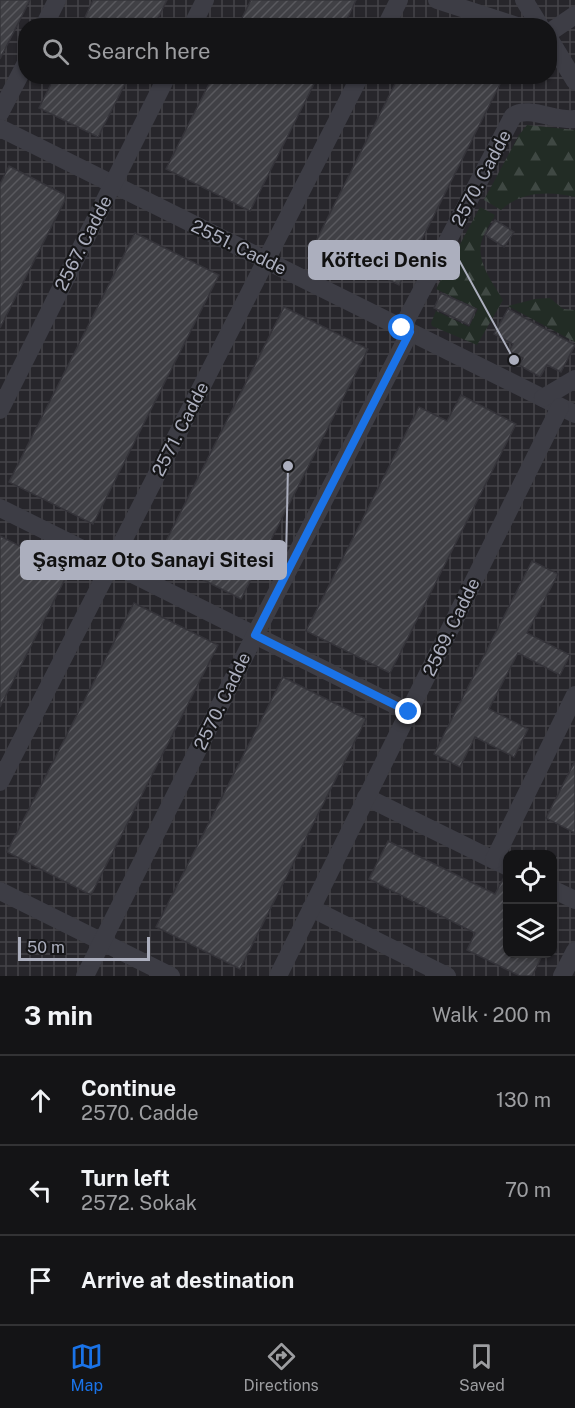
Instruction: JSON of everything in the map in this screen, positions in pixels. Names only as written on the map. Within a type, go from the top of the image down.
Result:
[{"type":"street","points":[[49,18],[57,0]]},
{"type":"street","points":[[196,18],[205,0]]},
{"type":"street","points":[[390,18],[399,0]]},
{"type":"street","points":[[437,0],[492,18]]},
{"type":"street","points":[[524,0],[535,18]]},
{"type":"street","points":[[557,27],[575,15]]},
{"type":"street","points":[[557,53],[575,81]]},
{"type":"street","points":[[0,113],[18,78]]},
{"type":"street","name":"2567. Cadde","points":[[0,410],[163,84]]},
{"type":"street","name":"2571. Cadde","points":[[0,782],[356,84]]},
{"type":"street","name":"2570. Cadde","points":[[85,976],[513,116],[519,112],[527,112],[552,118],[575,119]]},
{"type":"street","name":"2551. Cadde","points":[[0,128],[543,399],[570,410]]},
{"type":"street","points":[[543,399],[575,379]]},
{"type":"street","name":"2569. Cadde","points":[[278,976],[409,712],[570,410]]},
{"type":"street","points":[[0,508],[409,712]]},
{"type":"street","points":[[366,797],[500,863],[575,695]]},
{"type":"street","points":[[0,891],[171,976]]},
{"type":"street","points":[[557,891],[575,900]]},
{"type":"street","points":[[311,908],[447,976]]},
{"type":"street","points":[[562,976],[575,951]]},
{"type":"shaded area","points":[[0,0],[575,0],[575,976],[0,976]]},
{"type":"green space","points":[[527,125],[575,130],[575,197],[536,194],[517,199],[501,210],[484,200],[519,135]]},
{"type":"green space","points":[[480,207],[495,215],[486,230],[480,248],[486,272],[503,300],[477,345],[432,326],[431,323],[436,311],[469,327],[478,309],[436,289]]},
{"type":"green space","points":[[550,298],[563,309],[575,310],[575,342],[508,306],[535,299]]},
{"type":"building","points":[[0,0],[30,0],[21,18],[18,18],[18,24],[0,59]]},
{"type":"building","points":[[93,0],[167,0],[158,18],[85,18]]},
{"type":"building","points":[[251,0],[356,0],[348,18],[242,18]]},
{"type":"building","points":[[51,84],[125,84],[98,137],[39,108]]},
{"type":"building","points":[[209,84],[314,84],[250,211],[166,169]]},
{"type":"building","points":[[395,84],[500,84],[399,285],[315,243]]},
{"type":"building","points":[[9,166],[65,195],[65,200],[0,328],[0,184]]},
{"type":"building","points":[[495,220],[514,232],[504,247],[485,235]]},
{"type":"building","points":[[135,233],[219,275],[93,524],[9,482]]},
{"type":"building","points":[[441,293],[476,309],[469,325],[434,308]]},
{"type":"building","points":[[284,307],[368,349],[241,599],[158,557]]},
{"type":"building","points":[[508,309],[575,345],[561,372],[547,365],[540,377],[519,365],[523,358],[509,351],[513,344],[494,334]]},
{"type":"building","points":[[461,395],[516,424],[390,673],[306,631],[419,407],[447,421]]},
{"type":"building","points":[[0,536],[69,571],[0,707]]},
{"type":"building","points":[[532,561],[558,574],[527,633],[570,655],[560,675],[518,653],[489,709],[528,729],[514,757],[475,737],[460,767],[434,754]]},
{"type":"building","points":[[134,603],[218,645],[91,895],[7,852]]},
{"type":"building","points":[[283,677],[366,719],[240,969],[156,927]]},
{"type":"building","points":[[575,761],[575,833],[546,818]]},
{"type":"building","points":[[388,841],[495,894],[503,879],[503,958],[541,958],[532,976],[520,976],[467,950],[475,933],[369,879]]},
{"type":"place","name":"Köfteci Denis","points":[[514,360]]},
{"type":"place","name":"Şaşmaz Oto Sanayi Sitesi","points":[[288,466]]},
{"type":"route","points":[[402,328],[410,332],[255,635],[409,712]]}]
